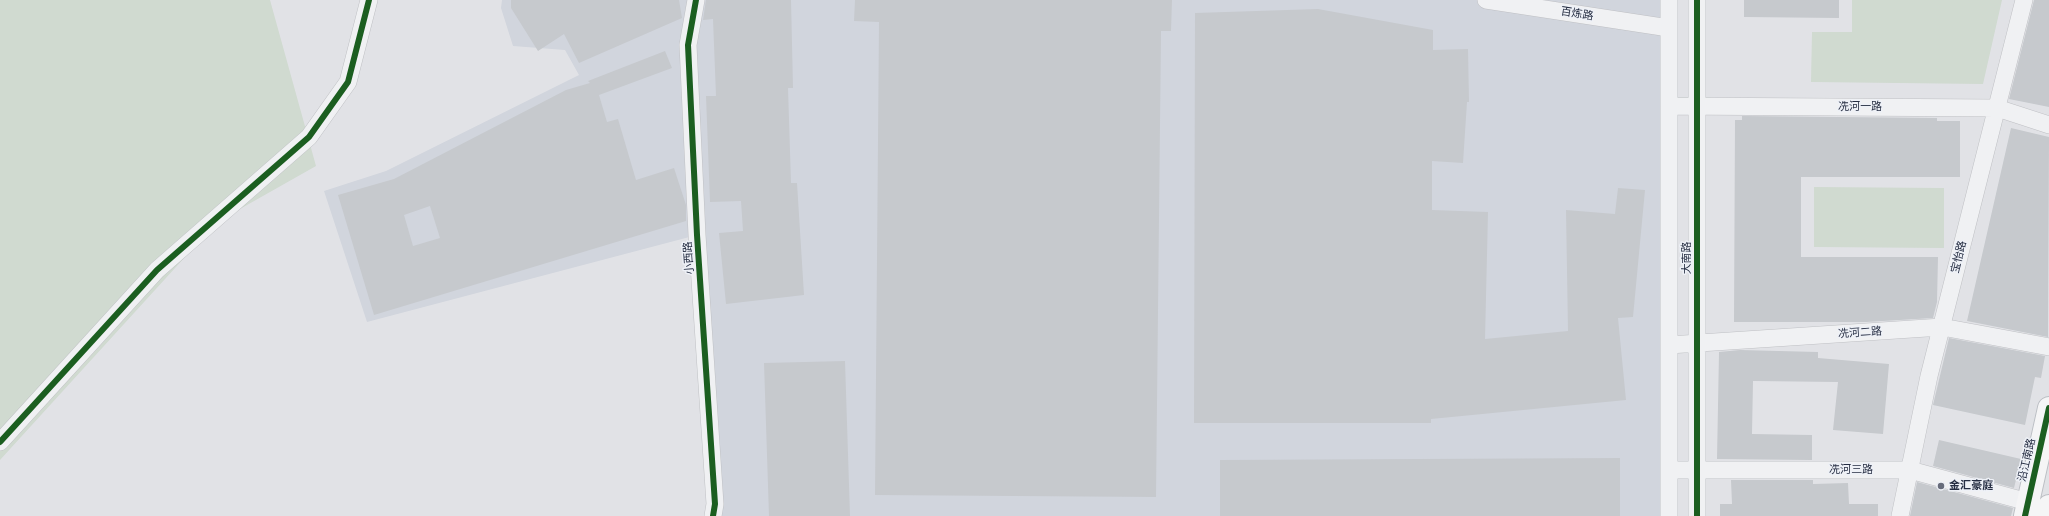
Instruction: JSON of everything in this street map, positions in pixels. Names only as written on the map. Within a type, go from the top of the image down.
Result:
[{"type":"main road","name":"沿江南路","points":[[2047,516],[2034,508],[2049,408]]},
{"type":"street","points":[[0,442],[157,270],[309,137],[348,82],[369,0]]},
{"type":"street","name":"小西路","points":[[696,0],[688,45],[697,235],[714,504],[713,516]]},
{"type":"street","name":"百炼路","points":[[1486,0],[1669,28]]},
{"type":"street","name":"大南路","points":[[1669,0],[1669,106]]},
{"type":"street","name":"大南路","points":[[1696,0],[1698,516]]},
{"type":"street","name":"宝怡路","points":[[1900,516],[1942,327],[2024,0]]},
{"type":"street","name":"大南路","points":[[1669,106],[1669,100],[1669,345],[1669,516]]},
{"type":"street","name":"冼河一路","points":[[1669,106],[1997,108],[2049,125]]},
{"type":"street","name":"冼河二路","points":[[1669,345],[1942,327],[2049,348]]},
{"type":"street","name":"冼河三路","points":[[1669,470],[1910,470],[2034,508]]},
{"type":"shaded area","points":[[0,0],[270,0],[316,166],[217,222],[0,460]]},
{"type":"shaded area","points":[[502,0],[1669,0],[1672,516],[713,516],[697,235],[367,322],[324,191],[386,171],[579,75],[565,50],[513,46],[501,8]]},
{"type":"shaded area","points":[[1852,0],[2002,0],[1983,84],[1811,82],[1812,32],[1852,32]]},
{"type":"shaded area","points":[[1814,187],[1944,188],[1944,248],[1814,247]]},
{"type":"building","points":[[511,0],[679,0],[682,18],[579,63],[564,34],[538,51],[511,8]]},
{"type":"building","points":[[706,0],[791,0],[793,88],[788,88],[791,183],[797,183],[804,295],[726,304],[719,233],[743,231],[741,201],[710,202],[706,96],[716,96],[713,19],[703,20]]},
{"type":"building","points":[[855,0],[1172,0],[1171,31],[1161,31],[1156,497],[875,495],[879,22],[854,21]]},
{"type":"building","points":[[1744,0],[1839,0],[1839,18],[1744,17]]},
{"type":"building","points":[[2034,0],[2049,0],[2049,107],[2009,99]]},
{"type":"building","points":[[1318,9],[1433,30],[1433,50],[1468,49],[1469,102],[1467,102],[1463,163],[1432,161],[1432,210],[1488,212],[1485,339],[1568,331],[1566,210],[1615,214],[1618,188],[1645,190],[1633,317],[1618,318],[1626,400],[1431,419],[1431,423],[1194,423],[1195,13]]},
{"type":"building","points":[[665,51],[672,68],[599,95],[607,122],[618,119],[636,180],[674,168],[686,205],[686,221],[374,315],[338,195],[394,179],[566,90],[590,83],[588,81]],"holes":[[[430,206],[440,238],[413,246],[404,215]]]},
{"type":"building","points":[[1742,116],[1937,118],[1937,121],[1960,121],[1960,177],[1801,177],[1801,257],[1938,257],[1937,302],[1933,318],[1866,322],[1734,322],[1735,120],[1742,120]]},
{"type":"building","points":[[2011,128],[2049,137],[2048,337],[1967,321]]},
{"type":"building","points":[[1949,338],[2045,356],[2041,378],[2035,377],[2025,425],[1933,405]]},
{"type":"building","points":[[1740,350],[1818,352],[1818,358],[1889,364],[1883,434],[1833,430],[1838,382],[1753,381],[1752,434],[1812,435],[1812,460],[1717,459],[1719,352]]},
{"type":"building","points":[[845,361],[850,516],[769,516],[764,363]]},
{"type":"building","points":[[1939,440],[2021,459],[2014,488],[1933,466]]},
{"type":"building","points":[[1620,458],[1620,516],[1220,516],[1220,460]]},
{"type":"building","points":[[1731,480],[1813,480],[1813,484],[1848,483],[1849,504],[1878,504],[1878,516],[1720,516],[1720,504],[1732,504]]},
{"type":"building","name":"金汇豪庭","points":[[1917,482],[2013,508],[2011,516],[1910,516]]},
{"type":"cycle path","points":[[0,442],[157,270],[309,137],[348,82],[369,0]]},
{"type":"cycle path","points":[[696,0],[688,45],[697,235],[715,504],[713,516]]},
{"type":"cycle path","points":[[1697,0],[1697,516]]},
{"type":"cycle path","points":[[2025,516],[2049,408]]},
{"type":"place","name":"金汇豪庭","points":[[1941,486]]}]
